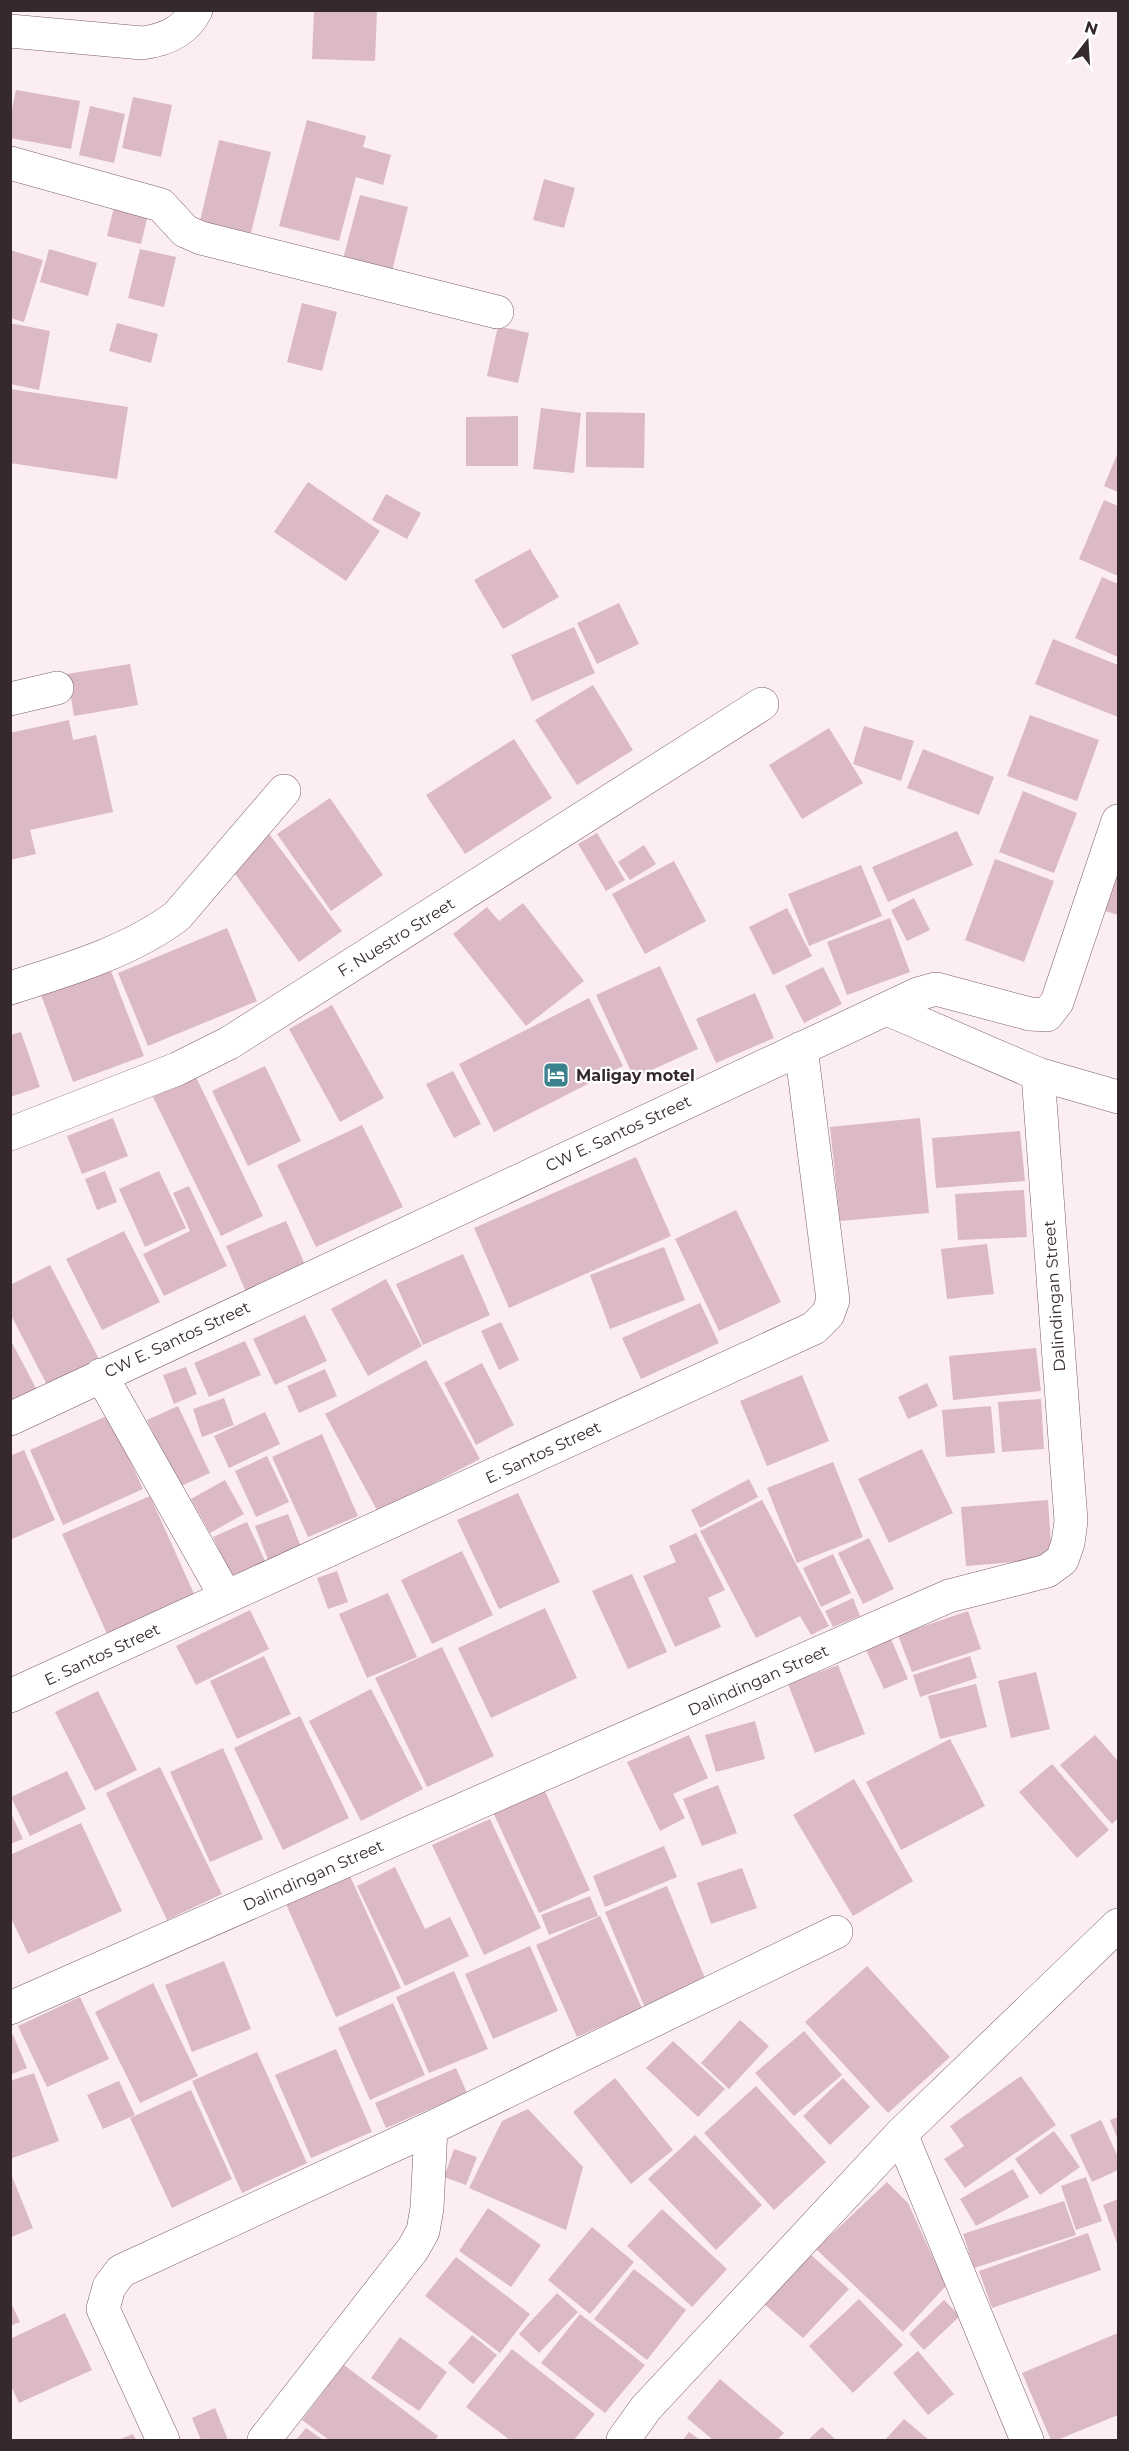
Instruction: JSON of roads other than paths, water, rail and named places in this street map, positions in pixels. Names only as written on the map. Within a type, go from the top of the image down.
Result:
[{"type":"street","points":[[10,31],[142,43],[159,41],[178,32],[191,21],[196,10]]},
{"type":"street","points":[[10,163],[161,205],[185,231],[201,238],[498,312]]},
{"type":"street","points":[[10,699],[57,688]]},
{"type":"street","name":"F. Nuestro Street","points":[[10,1134],[168,1073],[229,1043],[762,704]]},
{"type":"street","points":[[10,988],[68,970],[155,932],[177,916],[284,791]]},
{"type":"street","name":"CW E. Santos Street","points":[[10,1419],[918,994],[936,989],[1030,1014],[1047,1015],[1057,1002],[1119,821]]},
{"type":"street","points":[[887,1009],[1038,1074],[1119,1097]]},
{"type":"street","name":"E. Santos Street","points":[[10,1696],[814,1328],[828,1314],[833,1300],[801,1048]]},
{"type":"street","name":"Dalindingan Street","points":[[10,2008],[949,1596],[1047,1571],[1062,1560],[1068,1543],[1071,1521],[1038,1074]]},
{"type":"street","points":[[101,1375],[226,1597]]},
{"type":"street","points":[[623,2440],[646,2408],[901,2134],[1119,1925]]},
{"type":"street","points":[[163,2440],[103,2309],[109,2287],[121,2271],[431,2128],[836,1932]]},
{"type":"street","points":[[264,2440],[412,2249],[423,2231],[427,2208],[431,2128]]},
{"type":"street","points":[[901,2134],[1018,2435]]},
{"type":"place","name":"Maligay motel","points":[[556,1075]]}]
